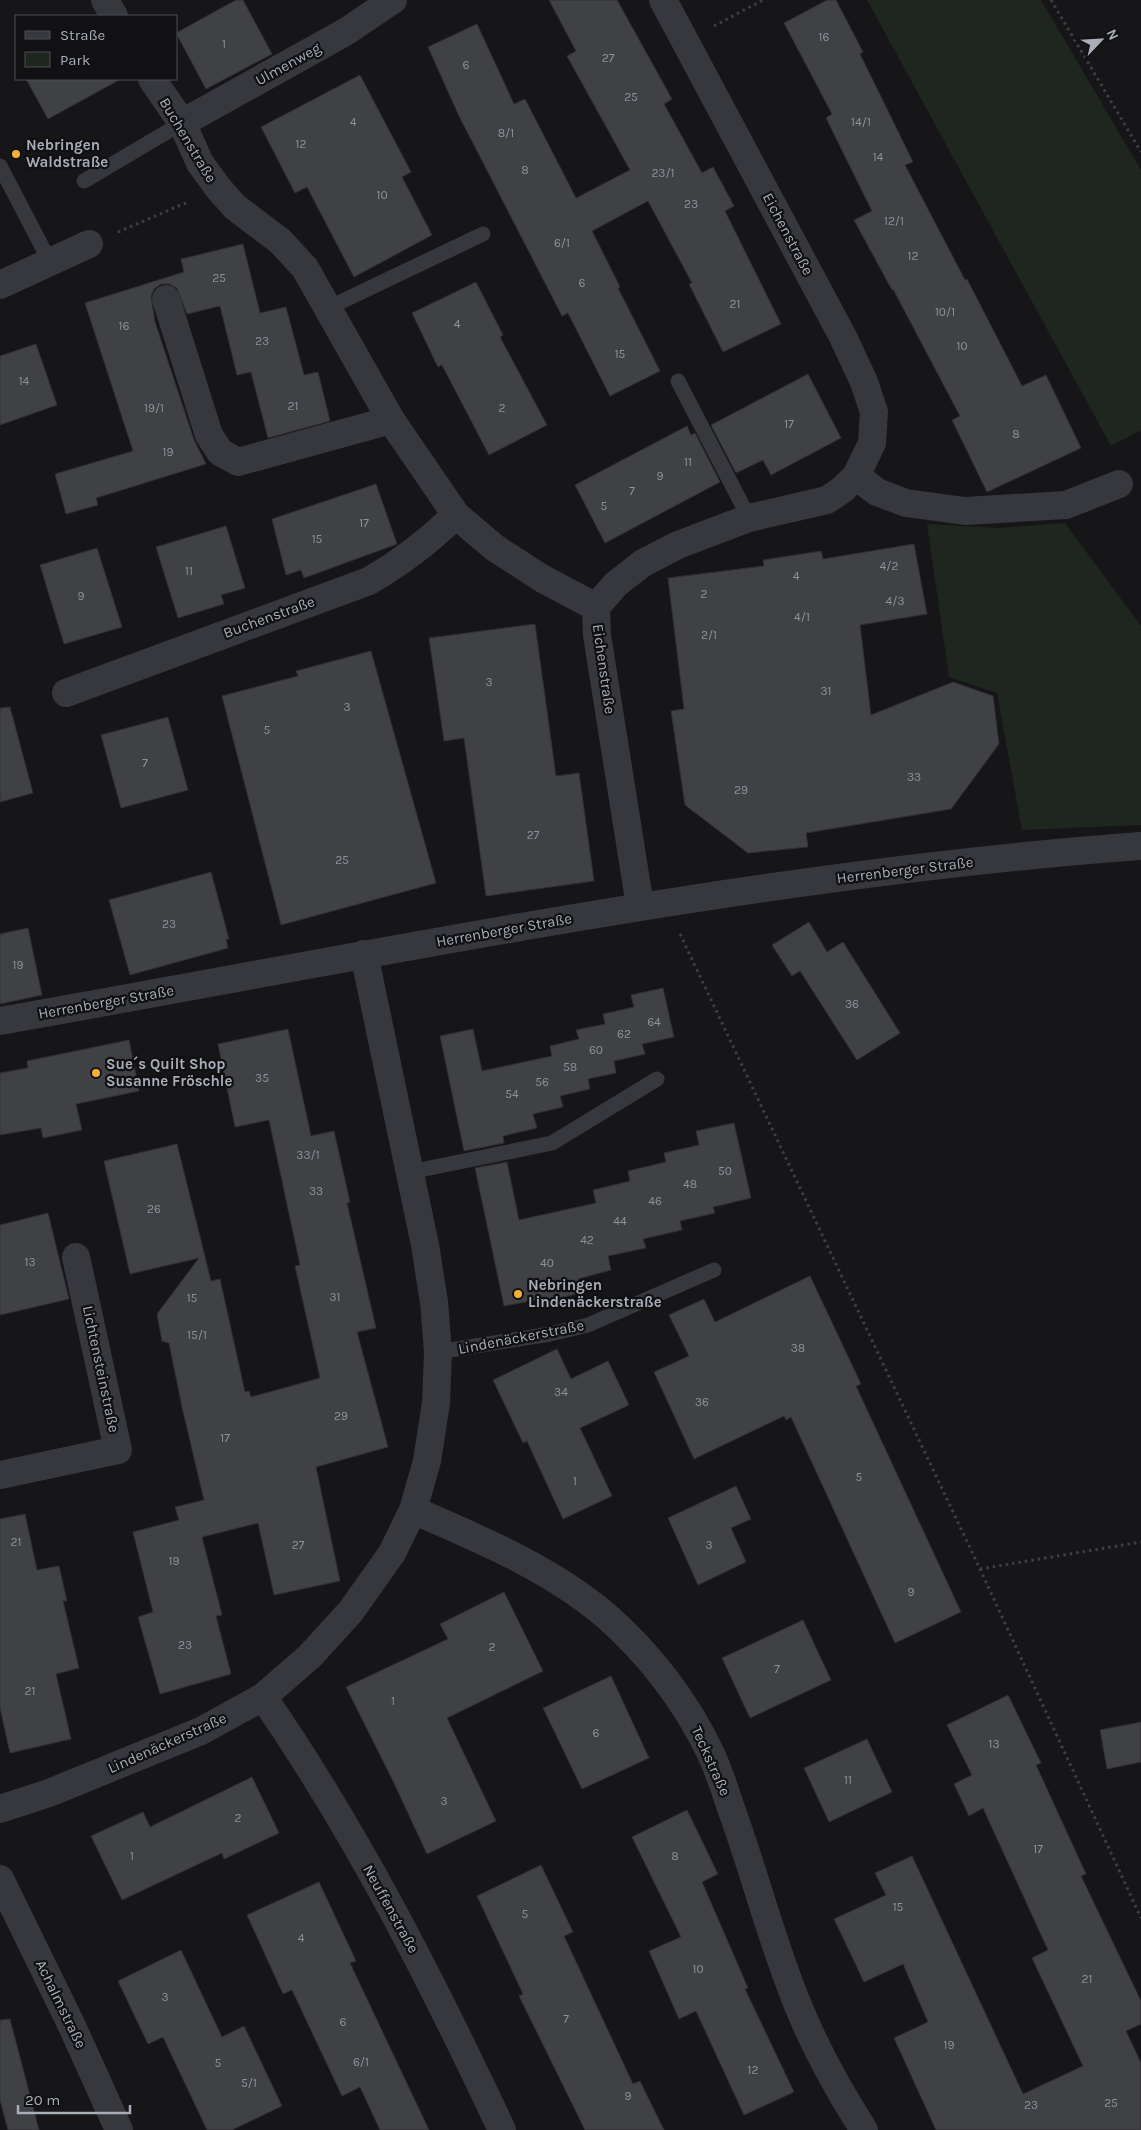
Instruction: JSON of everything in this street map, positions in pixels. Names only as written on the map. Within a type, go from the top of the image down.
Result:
[{"type":"street","points":[[104,0],[113,15]]},
{"type":"street","name":"Ulmenweg","points":[[182,123],[346,31],[393,0]]},
{"type":"street","name":"Eichenstraße","points":[[653,904],[597,635],[596,607],[616,584],[643,563],[686,542],[749,518],[827,500],[843,489],[856,476],[872,443],[874,412],[864,382],[843,336],[663,0]]},
{"type":"street","name":"Buchenstraße","points":[[153,80],[182,123],[200,162],[219,189],[235,207],[280,241],[305,268],[391,420],[456,515],[495,548],[543,578],[596,607]]},
{"type":"street","points":[[0,285],[89,244]]},
{"type":"street","points":[[166,299],[209,435],[220,452],[238,462],[391,420]]},
{"type":"street","points":[[856,476],[877,492],[906,502],[965,511],[1066,505],[1119,484]]},
{"type":"street","name":"Buchenstraße","points":[[66,693],[369,581],[398,565],[413,554],[456,515]]},
{"type":"street","name":"Herrenberger Straße","points":[[0,1021],[364,954],[653,904],[1011,856],[1141,846]]},
{"type":"street","name":"Lindenäckerstraße","points":[[0,1809],[49,1793],[201,1731],[263,1697],[310,1656],[350,1610],[392,1553],[414,1510],[427,1461],[436,1402],[438,1352],[431,1283],[410,1172],[364,954]]},
{"type":"street","name":"Lichtensteinstraße","points":[[0,1475],[118,1450],[76,1256]]},
{"type":"street","name":"Teckstraße","points":[[414,1510],[523,1560],[567,1587],[603,1613],[660,1672],[694,1722],[712,1755],[794,1998],[844,2100],[864,2130]]},
{"type":"street","name":"Neuffenstraße","points":[[263,1697],[316,1777],[376,1882],[423,1968],[502,2130]]},
{"type":"street","name":"Achalmstraße","points":[[0,1879],[71,2024],[119,2130]]},
{"type":"lane","points":[[84,181],[182,123]]},
{"type":"lane","points":[[0,166],[50,262]]},
{"type":"lane","points":[[328,308],[483,234]]},
{"type":"lane","points":[[678,381],[749,518]]},
{"type":"lane","points":[[410,1172],[552,1143],[657,1079]]},
{"type":"lane","name":"Lindenäckerstraße","points":[[438,1352],[540,1336],[588,1325],[714,1270]]},
{"type":"path","points":[[685,41],[763,0]]},
{"type":"path","points":[[1051,0],[1141,152]]},
{"type":"path","points":[[89,244],[219,189]]},
{"type":"path","points":[[653,904],[980,1569],[1141,1918]]},
{"type":"path","points":[[980,1569],[1141,1542]]},
{"type":"green space","points":[[867,0],[1041,0],[1141,170],[1141,430],[1111,446]]},
{"type":"green space","points":[[1065,523],[1141,626],[1141,825],[1022,830],[997,693],[949,677],[927,524],[998,528]]},
{"type":"building","points":[[236,0],[243,0],[272,54],[206,89],[178,37],[178,32]]},
{"type":"building","points":[[549,0],[617,0],[672,99],[664,104],[702,173],[713,167],[734,206],[725,211],[781,324],[723,352],[689,284],[692,283],[648,201],[592,231],[620,287],[618,288],[660,371],[610,396],[568,313],[562,316],[459,116],[428,47],[477,24],[514,104],[525,99],[576,198],[630,170],[567,56],[576,51]]},
{"type":"building","points":[[827,0],[836,0],[863,52],[860,54],[913,162],[905,165],[1022,386],[1046,375],[1081,448],[987,492],[952,420],[960,416],[854,220],[872,211],[826,118],[832,114],[784,23]]},
{"type":"building","points":[[360,75],[411,172],[402,177],[432,235],[354,277],[307,187],[295,193],[261,127]]},
{"type":"building","points":[[27,80],[119,80],[48,119]]},
{"type":"building","points":[[243,244],[260,313],[286,307],[304,375],[318,372],[330,421],[268,438],[251,372],[237,375],[220,306],[187,314],[177,288],[169,284],[161,284],[154,289],[151,296],[155,322],[194,440],[206,464],[96,498],[98,505],[66,514],[55,474],[133,451],[85,303],[184,272],[181,259]]},
{"type":"building","points":[[476,282],[503,335],[500,337],[547,425],[489,455],[442,365],[438,367],[412,313]]},
{"type":"building","points":[[36,344],[57,405],[0,425],[0,356]]},
{"type":"building","points":[[808,374],[841,438],[771,475],[763,460],[736,473],[711,425]]},
{"type":"building","points":[[687,426],[691,435],[695,433],[720,482],[605,543],[575,485]]},
{"type":"building","points":[[376,484],[397,544],[304,578],[301,570],[286,575],[272,519]]},
{"type":"building","points":[[226,526],[245,588],[221,595],[224,604],[178,618],[156,547]]},
{"type":"building","points":[[914,544],[927,614],[860,625],[871,715],[953,682],[993,696],[999,744],[951,809],[806,833],[808,847],[748,853],[685,805],[671,711],[684,709],[668,578],[764,566],[763,560],[821,551],[823,559]]},
{"type":"building","points":[[97,548],[122,627],[64,644],[40,565]]},
{"type":"building","points":[[535,624],[556,776],[579,773],[594,881],[486,896],[464,738],[444,741],[429,638]]},
{"type":"building","points":[[371,651],[436,883],[281,925],[222,696],[298,676],[296,671]]},
{"type":"building","points":[[10,707],[33,793],[0,802],[0,708]]},
{"type":"building","points":[[168,717],[188,790],[121,808],[101,735]]},
{"type":"building","points":[[211,872],[229,939],[226,939],[228,948],[130,975],[109,900]]},
{"type":"building","points":[[809,922],[827,952],[843,942],[900,1033],[857,1060],[800,971],[792,976],[772,945]]},
{"type":"building","points":[[28,928],[42,995],[0,1004],[0,934]]},
{"type":"building","points":[[663,988],[674,1037],[642,1044],[645,1054],[614,1061],[616,1073],[588,1079],[590,1089],[560,1096],[563,1107],[533,1114],[537,1128],[503,1136],[504,1143],[464,1151],[440,1036],[473,1029],[482,1071],[552,1056],[550,1046],[579,1039],[576,1030],[605,1024],[603,1014],[634,1007],[631,995]]},
{"type":"building","points":[[288,1029],[311,1136],[334,1131],[350,1202],[347,1203],[376,1328],[357,1332],[388,1447],[316,1467],[340,1581],[274,1595],[258,1523],[202,1537],[222,1615],[216,1616],[231,1674],[160,1694],[138,1617],[153,1612],[133,1532],[179,1520],[175,1507],[204,1500],[169,1343],[162,1341],[157,1314],[199,1258],[130,1274],[104,1161],[177,1144],[211,1281],[220,1279],[245,1392],[249,1391],[251,1397],[320,1378],[295,1266],[300,1265],[269,1120],[235,1127],[218,1044]]},
{"type":"building","points":[[129,1040],[139,1091],[76,1104],[82,1130],[43,1138],[41,1128],[0,1135],[0,1073],[28,1068],[27,1061]]},
{"type":"building","points":[[734,1123],[751,1198],[713,1207],[715,1213],[680,1221],[682,1230],[643,1239],[646,1248],[608,1256],[611,1270],[578,1279],[581,1293],[542,1302],[542,1299],[504,1306],[475,1168],[507,1162],[519,1220],[596,1203],[593,1190],[630,1181],[628,1171],[666,1162],[664,1153],[699,1145],[696,1131]]},
{"type":"building","points":[[48,1213],[69,1299],[0,1315],[0,1225]]},
{"type":"building","points":[[810,1276],[861,1384],[856,1386],[961,1612],[895,1643],[791,1417],[786,1420],[784,1416],[694,1459],[654,1372],[689,1356],[669,1315],[704,1299],[715,1322]]},
{"type":"building","points":[[557,1349],[571,1379],[608,1361],[629,1405],[580,1428],[612,1496],[563,1519],[527,1441],[523,1443],[493,1380]]},
{"type":"building","points":[[736,1486],[751,1519],[731,1528],[746,1562],[698,1585],[668,1518]]},
{"type":"building","points":[[25,1514],[37,1570],[59,1566],[67,1601],[63,1601],[79,1668],[56,1674],[71,1739],[10,1753],[0,1708],[0,1519]]},
{"type":"building","points":[[504,1592],[543,1671],[447,1718],[496,1821],[427,1854],[346,1687],[448,1639],[440,1624]]},
{"type":"building","points":[[803,1620],[831,1680],[750,1718],[722,1658]]},
{"type":"building","points":[[611,1676],[649,1758],[582,1789],[543,1708]]},
{"type":"building","points":[[1008,1695],[1041,1763],[1036,1765],[1086,1874],[1081,1876],[1141,2001],[1141,2024],[1126,2031],[1141,2063],[1141,2130],[936,2130],[894,2038],[928,2022],[903,1964],[864,1982],[834,1919],[886,1895],[875,1873],[912,1856],[1023,2094],[1083,2066],[1032,1958],[1048,1950],[983,1808],[969,1816],[954,1784],[972,1775],[947,1725]]},
{"type":"building","points":[[1141,1722],[1141,1762],[1107,1769],[1100,1730]]},
{"type":"building","points":[[867,1739],[892,1792],[829,1822],[804,1768]]},
{"type":"building","points":[[252,1777],[279,1833],[224,1859],[222,1853],[122,1900],[91,1836],[143,1812],[150,1827]]},
{"type":"building","points":[[687,1810],[718,1874],[702,1882],[748,1988],[745,1989],[794,2092],[744,2115],[696,2011],[679,2019],[649,1951],[681,1937],[632,1837]]},
{"type":"building","points":[[541,1865],[573,1932],[564,1936],[633,2084],[640,2081],[664,2130],[585,2130],[519,1996],[523,1994],[477,1896]]},
{"type":"building","points":[[319,1882],[356,1961],[350,1963],[429,2130],[380,2130],[360,2087],[342,2096],[292,1990],[283,1994],[247,1915]]},
{"type":"building","points":[[181,1950],[222,2037],[244,2026],[282,2106],[232,2130],[207,2130],[163,2037],[148,2044],[118,1981]]},
{"type":"building","points":[[10,2019],[39,2130],[8,2130],[0,2100],[0,2020]]},
{"type":"place","name":"Nebringen Waldstraße","points":[[16,154]]},
{"type":"place","name":"Sue´s Quilt Shop Susanne Fröschle","points":[[96,1073]]},
{"type":"place","name":"Nebringen Lindenäckerstraße","points":[[518,1294]]}]
